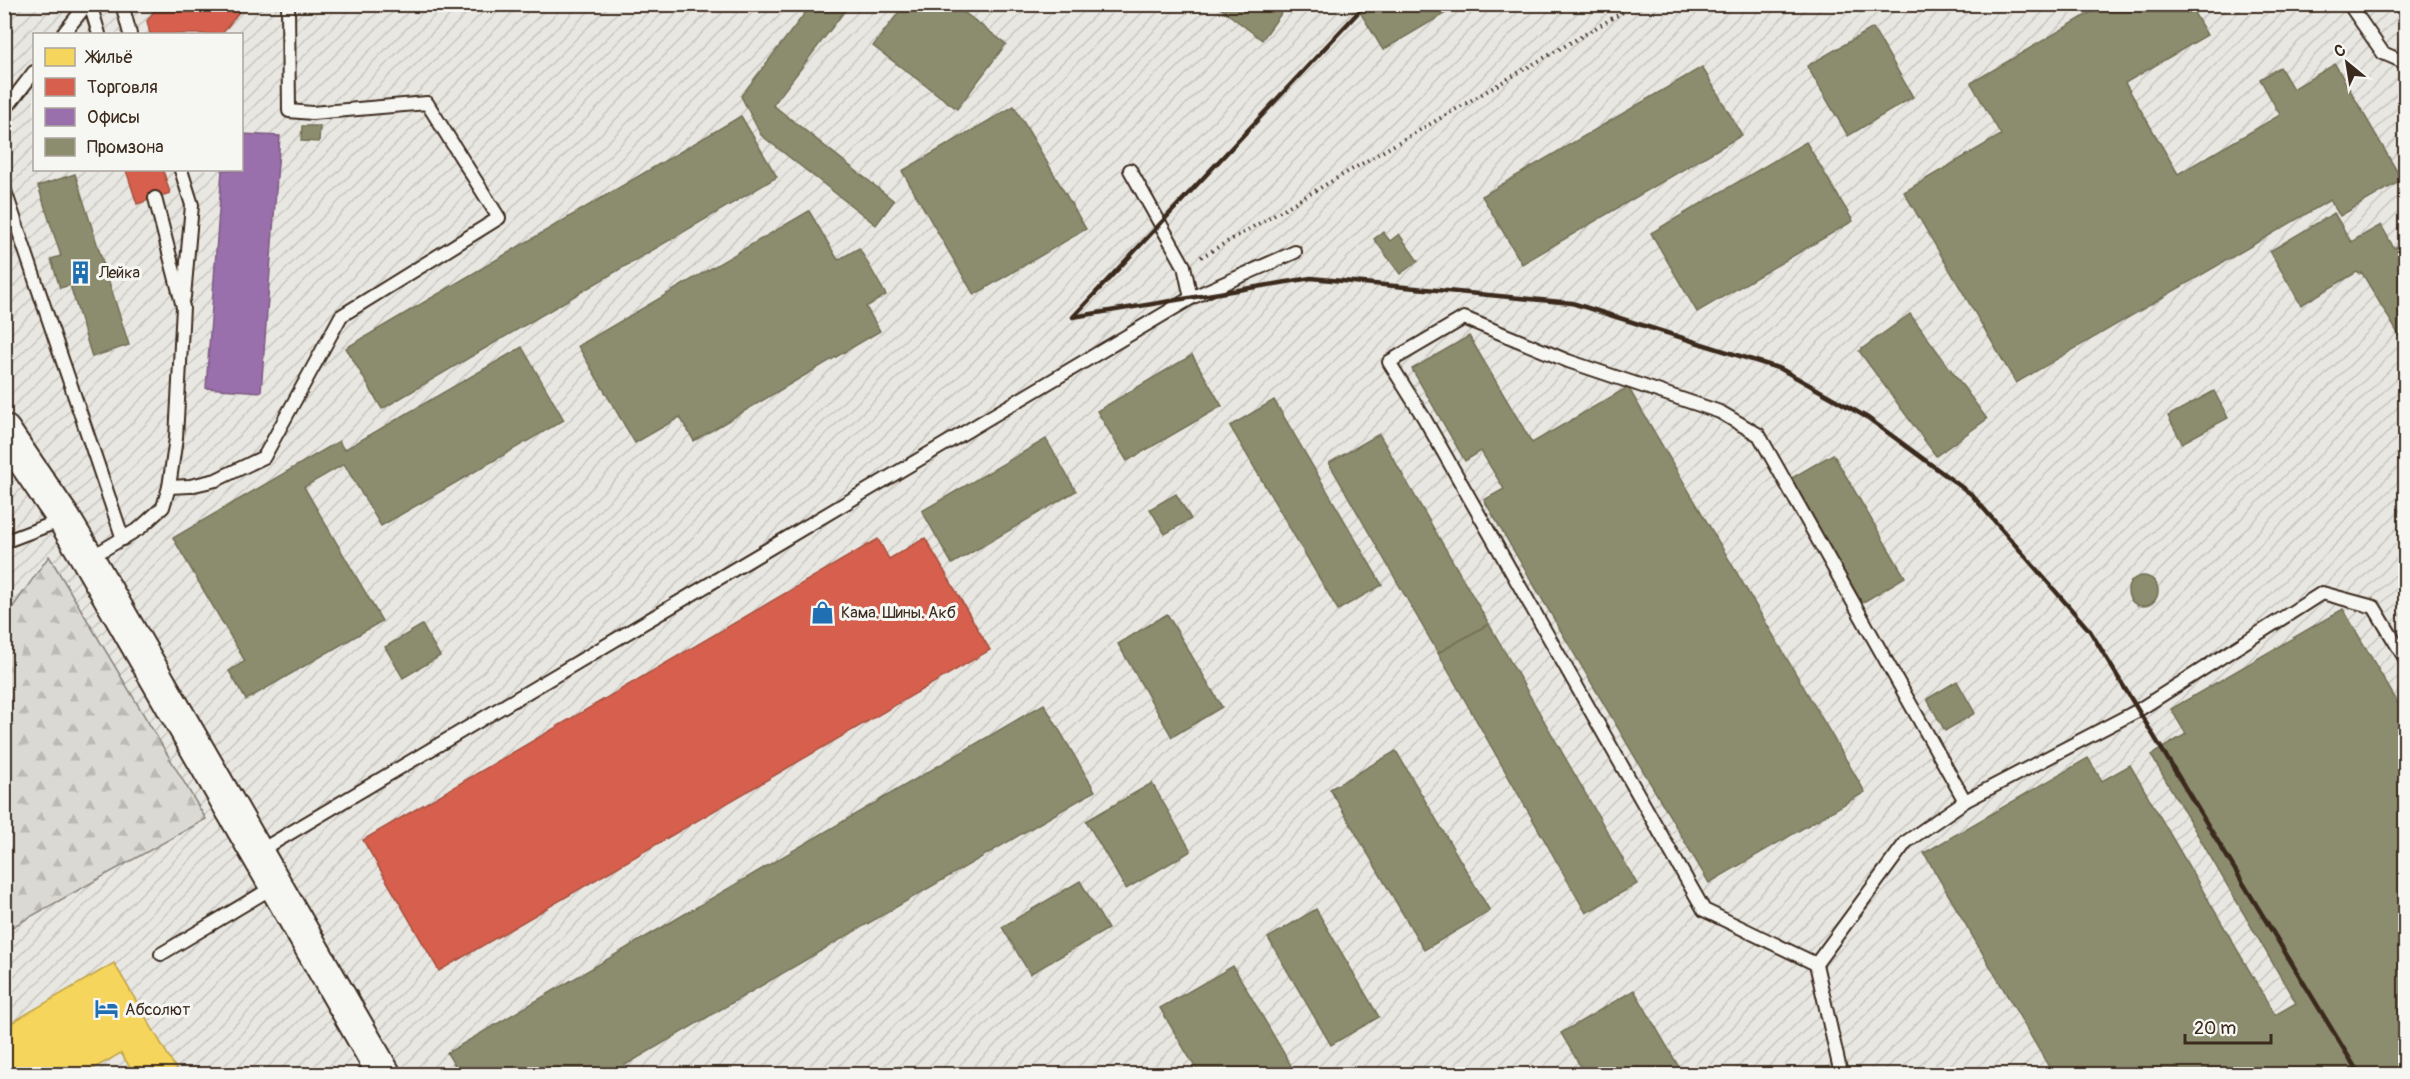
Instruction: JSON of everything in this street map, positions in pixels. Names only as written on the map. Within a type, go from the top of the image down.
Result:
[{"type":"street","points":[[4,431],[64,519],[384,1074]]},
{"type":"lane","points":[[64,33],[88,4]]},
{"type":"lane","points":[[88,4],[99,33]]},
{"type":"lane","points":[[122,4],[130,33]]},
{"type":"lane","points":[[169,487],[190,486],[216,480],[264,457],[341,316],[499,218],[427,103],[312,114],[289,111],[288,4]]},
{"type":"lane","points":[[2349,4],[2383,53],[2406,63]]},
{"type":"lane","points":[[4,111],[33,73]]},
{"type":"lane","points":[[1130,170],[1185,266],[1191,298]]},
{"type":"lane","points":[[88,560],[140,528],[163,507],[169,487],[176,438],[183,307],[192,205],[181,171]]},
{"type":"lane","points":[[4,188],[123,539]]},
{"type":"lane","points":[[154,198],[183,307]]},
{"type":"lane","points":[[257,852],[1191,298],[1295,252]]},
{"type":"lane","points":[[1816,964],[1704,910],[1424,418],[1389,362],[1464,318],[1568,361],[1720,412],[1759,435],[1965,801]]},
{"type":"lane","points":[[4,542],[64,519]]},
{"type":"lane","points":[[1841,1074],[1816,964],[1906,842],[1965,801],[2137,711],[2322,592],[2374,607],[2406,660]]},
{"type":"lane","points":[[160,954],[276,885]]},
{"type":"path","points":[[1185,266],[1637,4]]},
{"type":"shaded area","points":[[5,5],[2405,5],[2405,1074],[5,1074]]},
{"type":"green space","points":[[49,556],[206,819],[5,931],[5,618]]},
{"type":"building: Жильё","points":[[114,963],[179,1074],[134,1074],[121,1053],[84,1074],[4,1074],[4,1027]]},
{"type":"building: Торговля","points":[[159,4],[245,4],[223,33],[150,33],[147,21]]},
{"type":"building: Торговля","points":[[126,171],[163,171],[170,193],[137,204]]},
{"type":"building: Торговля","points":[[925,538],[990,650],[439,971],[363,840],[878,539],[889,559]]},
{"type":"building: Офисы","points":[[243,134],[280,136],[261,392],[206,388],[222,171],[243,171]]},
{"type":"building: Промзона","points":[[812,4],[850,4],[773,105],[894,201],[876,225],[761,135],[741,96]]},
{"type":"building: Промзона","points":[[905,4],[953,4],[1006,44],[957,109],[873,46]]},
{"type":"building: Промзона","points":[[1215,4],[1288,4],[1262,40]]},
{"type":"building: Промзона","points":[[1372,4],[1461,4],[1383,50],[1360,12]]},
{"type":"building: Промзона","points":[[2105,4],[2189,4],[2207,35],[2125,83],[2178,174],[2280,115],[2260,79],[2280,67],[2293,89],[2335,64],[2402,180],[2340,216],[2330,200],[2016,383],[1904,192],[2001,135],[1971,83]]},
{"type":"building: Промзона","points":[[1873,28],[1913,97],[1848,136],[1807,66]]},
{"type":"building: Промзона","points":[[1702,67],[1742,135],[1522,264],[1482,196]]},
{"type":"building: Промзона","points":[[1014,106],[1086,229],[974,295],[902,171]]},
{"type":"building: Промзона","points":[[741,116],[777,177],[382,409],[346,348]]},
{"type":"building: Промзона","points":[[302,126],[320,126],[319,142],[301,141]]},
{"type":"building: Промзона","points":[[1806,142],[1853,221],[1697,312],[1651,233]]},
{"type":"building: Промзона","name":"Лейка","points":[[75,174],[129,345],[92,357],[70,285],[60,288],[51,259],[61,256],[38,186]]},
{"type":"building: Промзона","points":[[809,211],[838,260],[859,248],[886,295],[866,307],[880,331],[694,441],[680,417],[635,443],[578,346]]},
{"type":"building: Промзона","points":[[2334,213],[2351,242],[2381,225],[2394,248],[2406,241],[2406,347],[2362,273],[2357,272],[2301,305],[2270,251]]},
{"type":"building: Промзона","points":[[1383,232],[1390,241],[1399,234],[1418,261],[1400,274],[1374,239]]},
{"type":"building: Промзона","points":[[1910,314],[1987,419],[1936,456],[1859,351]]},
{"type":"building: Промзона","points":[[1469,336],[1532,443],[1628,387],[1865,792],[1709,883],[1484,500],[1504,489],[1481,451],[1465,461],[1412,369]]},
{"type":"building: Промзона","points":[[522,347],[564,420],[381,526],[344,464],[304,487],[382,621],[246,700],[229,671],[245,661],[173,538],[339,441],[344,450]]},
{"type":"building: Промзона","points":[[1192,355],[1222,406],[1127,461],[1097,411]]},
{"type":"building: Промзона","points":[[2214,391],[2228,418],[2182,443],[2168,416]]},
{"type":"building: Промзона","points":[[1274,400],[1382,585],[1338,610],[1230,426]]},
{"type":"building: Промзона","points":[[1379,434],[1489,624],[1438,653],[1329,463]]},
{"type":"building: Промзона","points":[[1046,439],[1076,491],[952,564],[922,511]]},
{"type":"building: Промзона","points":[[1833,454],[1905,577],[1862,603],[1790,479]]},
{"type":"building: Промзона","points":[[1176,494],[1191,519],[1165,534],[1150,509]]},
{"type":"building: Промзона","points":[[2143,576],[2154,580],[2158,591],[2154,602],[2143,606],[2132,602],[2128,591],[2132,580]]},
{"type":"building: Промзона","points":[[2343,609],[2406,717],[2406,1074],[2053,1074],[1924,853],[2088,758],[2102,781],[2130,765],[2275,1015],[2296,1003],[2151,755],[2186,734],[2171,709]]},
{"type":"building: Промзона","points":[[1167,614],[1222,707],[1172,737],[1118,644]]},
{"type":"building: Промзона","points":[[1489,624],[1637,884],[1586,913],[1438,653]]},
{"type":"building: Промзона","points":[[422,625],[440,656],[403,678],[385,647]]},
{"type":"building: Промзона","points":[[1957,681],[1975,713],[1945,731],[1927,699]]},
{"type":"building: Промзона","points":[[1044,704],[1095,791],[610,1074],[460,1074],[447,1053]]},
{"type":"building: Промзона","points":[[1396,751],[1490,911],[1424,950],[1330,789]]},
{"type":"building: Промзона","points":[[1152,783],[1191,851],[1126,889],[1086,821]]},
{"type":"building: Промзона","points":[[1080,881],[1108,929],[1030,974],[1002,927]]},
{"type":"building: Промзона","points":[[1316,909],[1379,1017],[1331,1045],[1268,938]]},
{"type":"building: Промзона","points":[[1233,966],[1296,1074],[1199,1074],[1160,1008]]},
{"type":"building: Промзона","points":[[1634,990],[1683,1074],[1585,1074],[1561,1033]]},
{"type":"railway","points":[[1366,4],[1073,317],[1311,278],[1572,303],[1781,369],[1868,418],[1971,494],[2090,631],[2359,1074]]},
{"type":"place","name":"Лейка","points":[[81,272]]},
{"type":"place","name":"Кама. Шины. Акб","points":[[823,612]]},
{"type":"place","name":"Абсолют","points":[[107,1009]]}]
